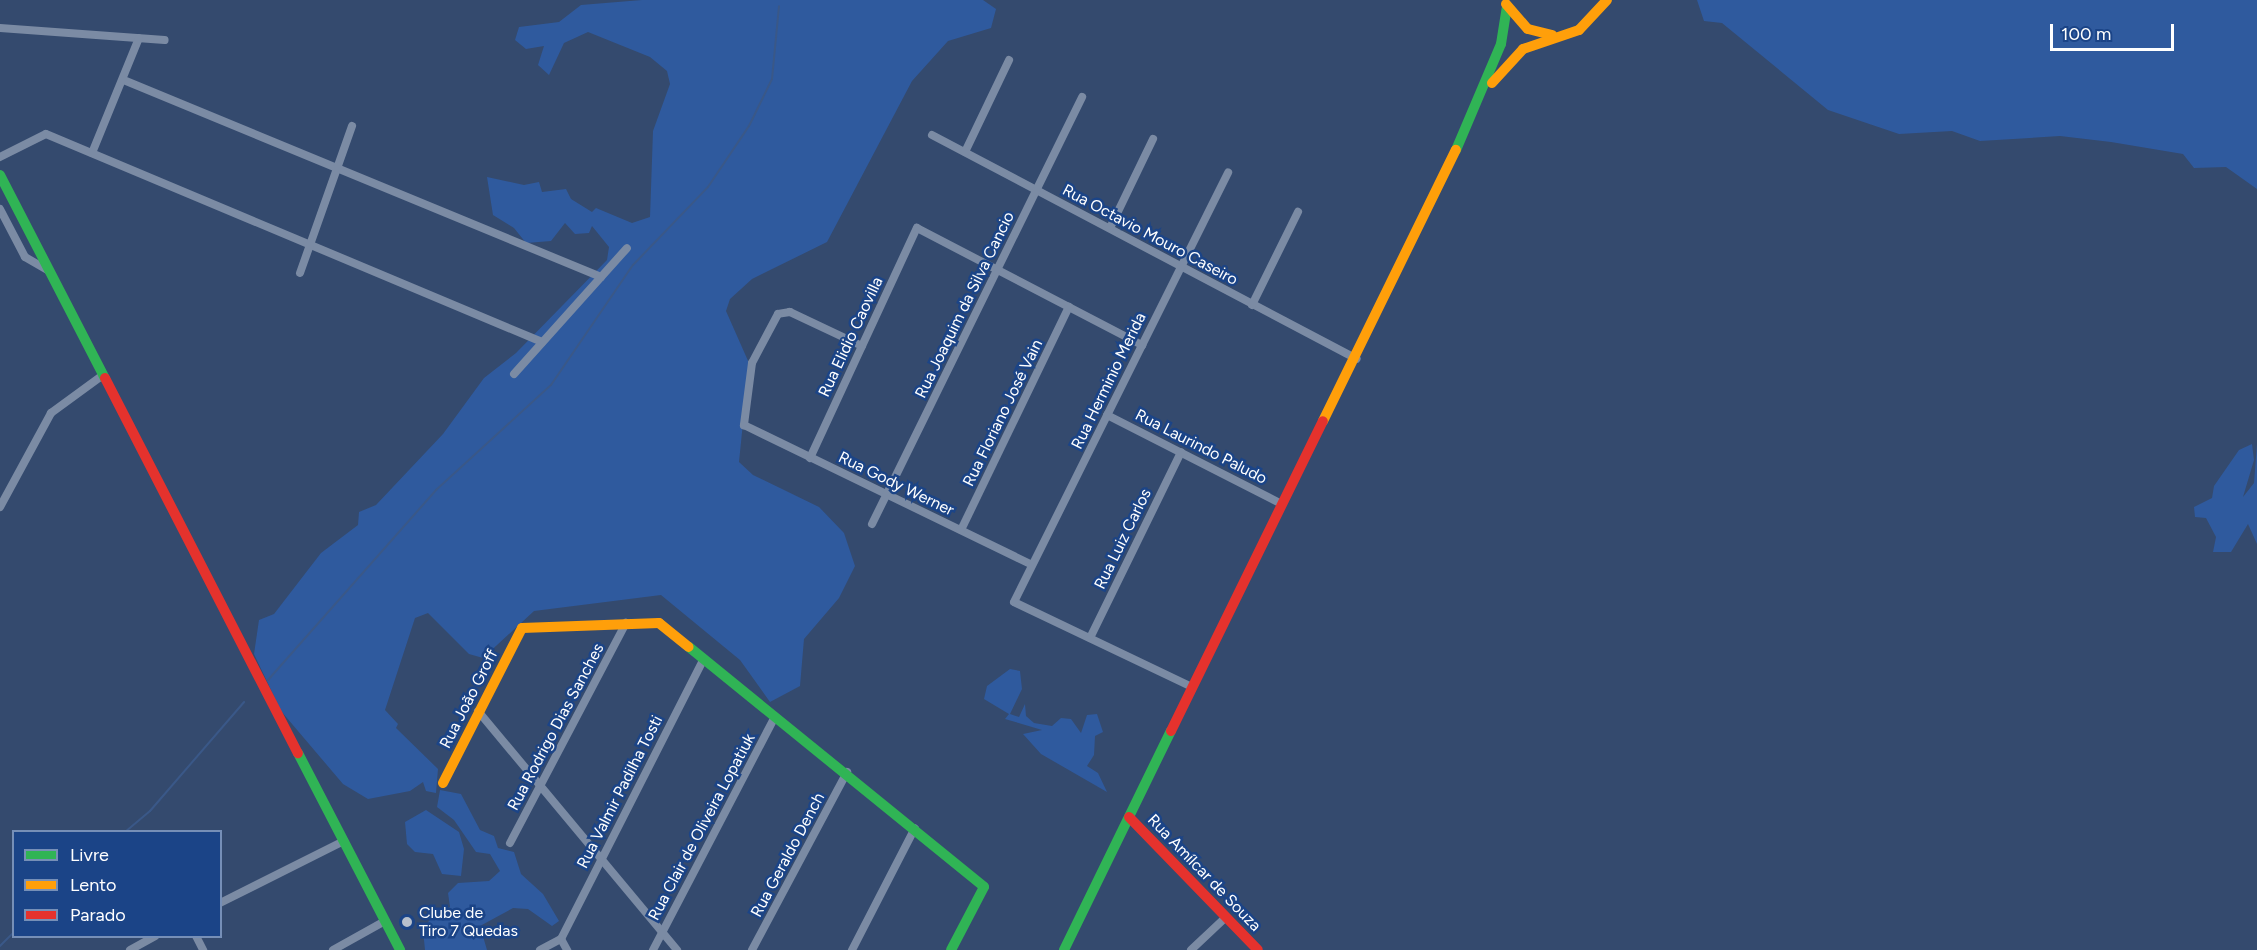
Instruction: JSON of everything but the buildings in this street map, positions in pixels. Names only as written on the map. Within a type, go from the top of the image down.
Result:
[{"type":"main road","points":[[1478,105],[1513,56],[1589,24],[1607,0]]},
{"type":"main road","points":[[1505,4],[1528,29],[1557,36]]},
{"type":"main road","points":[[1064,950],[1282,504],[1356,359],[1478,105],[1501,44],[1505,4]]},
{"type":"main road","points":[[0,175],[400,950]]},
{"type":"main road","points":[[626,623],[664,625],[775,717],[847,772],[984,887],[951,950]]},
{"type":"main road","name":"Rua João Groff","points":[[443,783],[522,628],[626,623]]},
{"type":"main road","name":"Rua Amílcar de Souza","points":[[1129,817],[1258,950]]},
{"type":"street","points":[[0,28],[165,40]]},
{"type":"street","points":[[93,153],[126,81],[139,38]]},
{"type":"street","points":[[965,152],[1009,60]]},
{"type":"street","points":[[126,81],[601,277]]},
{"type":"street","name":"Rua Joaquim da Silva Cancio","points":[[872,524],[1082,97]]},
{"type":"street","points":[[300,273],[352,126]]},
{"type":"street","points":[[0,157],[46,134],[542,342]]},
{"type":"street","name":"Rua Octavio Mouro Caseiro","points":[[932,135],[1182,265],[1356,359]]},
{"type":"street","points":[[1110,228],[1153,139]]},
{"type":"street","name":"Rua Herminio Merida","points":[[1090,638],[1014,602],[1228,172]]},
{"type":"street","points":[[0,209],[26,257],[49,271]]},
{"type":"street","points":[[1252,304],[1298,212]]},
{"type":"street","name":"Rua Elidio Caovilla","points":[[810,458],[917,228],[997,270]]},
{"type":"street","points":[[514,374],[627,248]]},
{"type":"street","points":[[997,270],[1142,345]]},
{"type":"street","name":"Rua Floriano José Vain","points":[[961,531],[1069,307]]},
{"type":"street","name":"Rua Gody Werner","points":[[862,346],[790,312],[778,314],[752,363],[748,429],[1032,565]]},
{"type":"street","points":[[0,507],[51,413],[103,375]]},
{"type":"street","name":"Rua Laurindo Paludo","points":[[1107,415],[1282,504]]},
{"type":"street","name":"Rua Luiz Carlos","points":[[1090,638],[1181,452]]},
{"type":"street","name":"Rua Rodrigo Dias Sanches","points":[[510,843],[626,623]]},
{"type":"street","points":[[1090,638],[1192,687]]},
{"type":"street","name":"Rua Valmir Padilha Tosti","points":[[561,939],[704,658]]},
{"type":"street","points":[[478,711],[677,950]]},
{"type":"street","name":"Rua Clair de Oliveira Lopatiuk","points":[[653,950],[775,717]]},
{"type":"street","name":"Rua Geraldo Dench","points":[[752,950],[847,772]]},
{"type":"street","points":[[852,950],[915,828]]},
{"type":"street","points":[[222,902],[344,841]]},
{"type":"street","points":[[1191,950],[1226,917]]},
{"type":"street","points":[[333,950],[385,921]]},
{"type":"street","points":[[130,950],[151,938]]},
{"type":"street","points":[[540,950],[561,939],[567,950]]},
{"type":"shaded area","points":[[642,0],[983,0],[996,9],[991,28],[948,41],[912,81],[827,242],[752,279],[730,299],[726,311],[749,363],[739,462],[753,475],[819,507],[844,533],[855,566],[839,598],[804,639],[800,686],[770,702],[740,660],[661,595],[534,611],[483,658],[469,654],[428,613],[415,618],[385,710],[398,724],[396,728],[438,769],[436,793],[426,791],[423,782],[410,791],[368,799],[343,784],[281,711],[254,654],[259,620],[274,614],[321,553],[358,525],[359,512],[376,505],[443,434],[484,378],[516,353],[607,260],[609,247],[592,226],[589,233],[575,234],[565,223],[551,241],[526,243],[514,228],[493,215],[487,177],[524,185],[539,182],[542,192],[566,189],[571,199],[592,212],[596,208],[632,223],[650,217],[653,131],[670,84],[667,71],[650,57],[588,32],[564,43],[549,75],[538,65],[544,46],[526,49],[515,40],[519,27],[559,22],[581,5]]},
{"type":"shaded area","points":[[1697,0],[2257,0],[2257,189],[2226,167],[2194,168],[2183,154],[2111,142],[2060,136],[1980,141],[1952,131],[1899,134],[1828,110],[1722,23],[1704,21]]},
{"type":"shaded area","points":[[2252,444],[2254,460],[2243,497],[2254,483],[2257,444],[2257,544],[2248,524],[2231,552],[2213,552],[2216,537],[2206,518],[2195,517],[2194,507],[2212,498],[2214,486],[2239,450]]},
{"type":"shaded area","points":[[1010,669],[1020,671],[1022,689],[1010,714],[1019,717],[1025,704],[1026,716],[1034,723],[1052,726],[1061,718],[1071,719],[1081,733],[1087,715],[1097,714],[1103,732],[1095,736],[1094,755],[1087,766],[1098,773],[1107,792],[1041,754],[1023,734],[1042,730],[1005,719],[1009,714],[984,699],[987,686]]},
{"type":"shaded area","points":[[440,790],[461,794],[480,830],[494,836],[498,848],[514,852],[521,874],[543,894],[559,921],[552,926],[528,909],[513,908],[480,926],[487,950],[425,950],[423,930],[432,916],[450,907],[448,893],[458,883],[489,881],[500,871],[490,854],[476,852],[454,820],[437,807]]},
{"type":"shaded area","points":[[426,810],[459,832],[464,849],[461,876],[442,874],[433,854],[415,852],[407,844],[405,822]]},
{"type":"waterway","points":[[268,680],[436,490],[551,385],[633,265],[708,187],[749,126],[772,79],[779,6]]},
{"type":"waterway","points":[[127,830],[150,811],[244,702]]},
{"type":"waterway","points":[[0,946],[12,934]]},
{"type":"traffic: fast","points":[[1456,150],[1501,44],[1507,8]]},
{"type":"traffic: fast","points":[[0,175],[105,378]]},
{"type":"traffic: fast","points":[[689,647],[984,887],[951,950]]},
{"type":"traffic: fast","points":[[1064,950],[1171,731]]},
{"type":"traffic: fast","points":[[298,753],[400,950]]},
{"type":"traffic: slow","points":[[1492,83],[1523,49],[1579,30],[1607,0]]},
{"type":"traffic: slow","points":[[1506,4],[1528,29],[1552,35]]},
{"type":"traffic: slow","points":[[1323,421],[1456,150]]},
{"type":"traffic: slow","points":[[443,783],[522,628],[659,623],[689,647]]},
{"type":"traffic: jam","points":[[105,378],[298,753]]},
{"type":"traffic: jam","points":[[1171,731],[1323,421]]},
{"type":"traffic: jam","points":[[1129,817],[1258,950]]},
{"type":"place","name":"Clube de Tiro 7 Quedas","points":[[407,922]]}]
